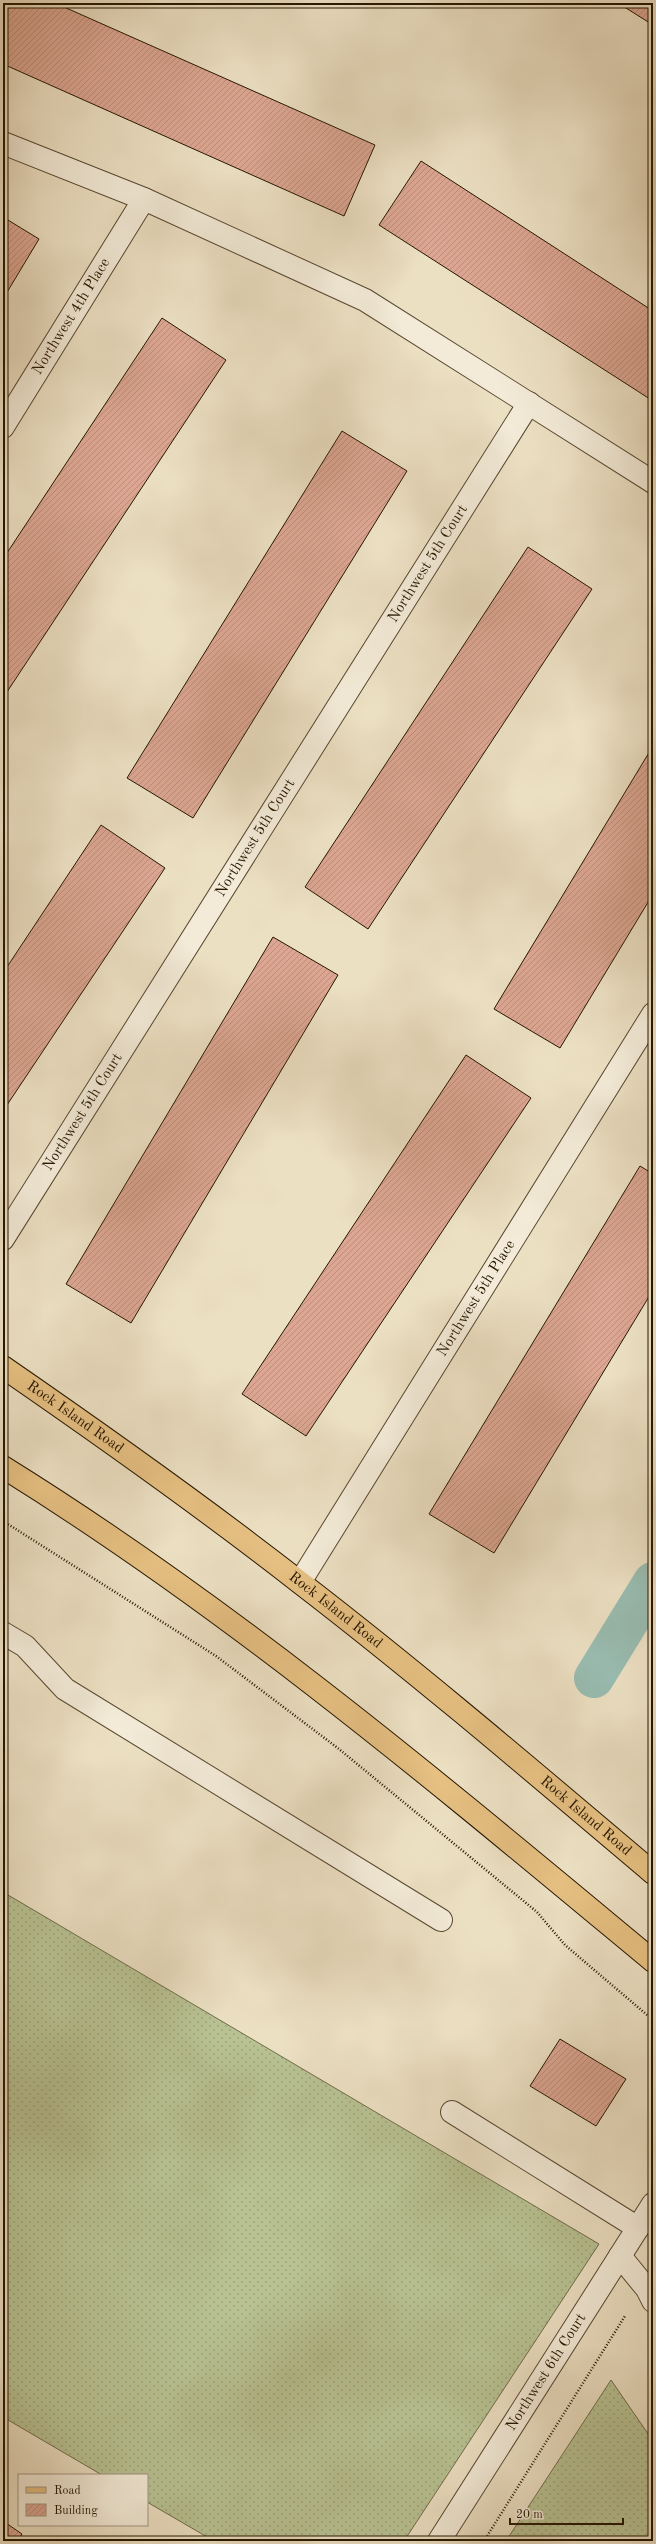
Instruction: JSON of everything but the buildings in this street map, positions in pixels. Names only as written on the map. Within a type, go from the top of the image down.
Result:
[{"type":"main road","name":"Rock Island Road","points":[[3,1367],[109,1440],[300,1582],[492,1738],[653,1873]]},
{"type":"main road","points":[[3,1467],[159,1571],[272,1651],[423,1770],[653,1961]]},
{"type":"street","points":[[3,142],[365,300],[653,482]]},
{"type":"street","name":"Northwest 4th Place","points":[[3,427],[143,202]]},
{"type":"street","name":"Northwest 5th Court","points":[[3,1239],[529,403]]},
{"type":"street","name":"Northwest 5th Place","points":[[300,1582],[653,1014]]},
{"type":"street","points":[[3,1633],[24,1646],[65,1689],[441,1920]]},
{"type":"street","points":[[452,2112],[647,2220]]},
{"type":"street","name":"Northwest 6th Court","points":[[439,2541],[620,2256],[647,2220]]},
{"type":"street","points":[[620,2256],[648,2294]]},
{"type":"path","points":[[3,1521],[216,1656],[339,1749],[537,1912],[565,1945],[653,2020]]},
{"type":"path","points":[[484,2541],[648,2294]]},
{"type":"green space","points":[[3,1892],[599,2244],[404,2541],[214,2541],[148,2503],[148,2474],[100,2474],[3,2417]]},
{"type":"green space","points":[[611,2380],[653,2441],[653,2541],[506,2541]]},
{"type":"waterway","points":[[594,1678],[653,1582]]}]
